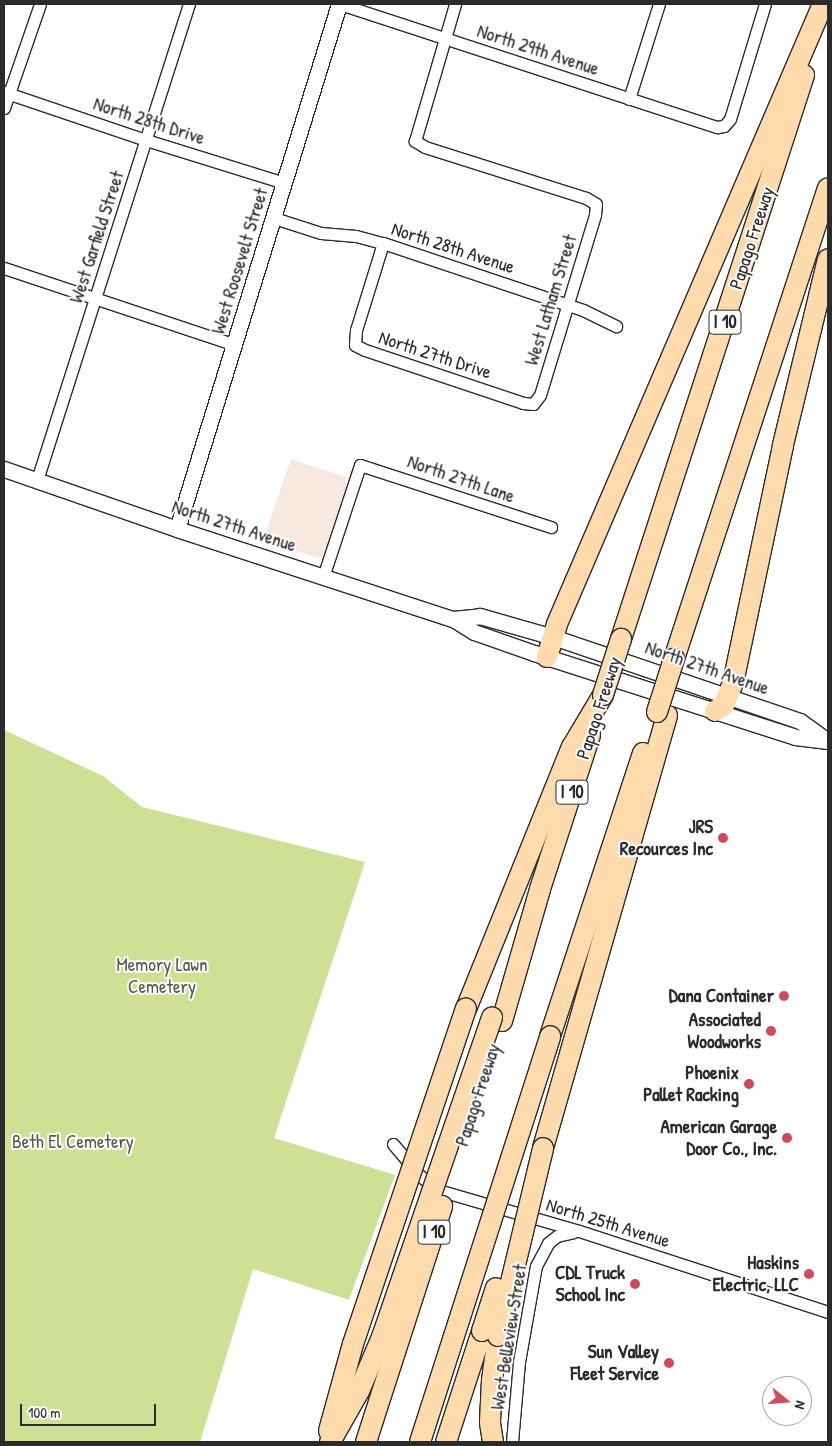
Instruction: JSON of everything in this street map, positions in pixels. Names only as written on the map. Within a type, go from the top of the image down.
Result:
[{"type":"highway","points":[[547,657],[553,638],[824,4]]},
{"type":"highway","name":"Papago Freeway","points":[[366,1442],[497,1019],[788,129],[824,4]]},
{"type":"highway","points":[[420,1442],[550,1036],[662,713],[723,515],[828,188]]},
{"type":"highway","points":[[722,704],[828,259]]},
{"type":"highway","points":[[329,1442],[339,1391],[466,1009],[572,747],[603,695]]},
{"type":"highway","points":[[446,1442],[490,1334],[574,1044],[662,713]]},
{"type":"highway","points":[[329,1442],[359,1391],[382,1337],[497,1019]]},
{"type":"highway","points":[[490,1334],[492,1380],[490,1422],[492,1442]]},
{"type":"main road","name":"West Roosevelt Street","points":[[177,529],[340,4]]},
{"type":"main road","name":"North 27th Avenue","points":[[4,469],[177,529],[453,618],[474,632],[547,657],[722,704]]},
{"type":"main road","name":"North 27th Avenue","points":[[453,618],[480,616],[553,638],[722,704],[795,737],[828,740]]},
{"type":"street","points":[[4,108],[6,93],[40,4]]},
{"type":"street","name":"West Garfield Street","points":[[37,480],[189,4]]},
{"type":"street","name":"North 29th Avenue","points":[[340,4],[717,127],[724,126],[730,119],[765,4]]},
{"type":"street","points":[[445,38],[455,4]]},
{"type":"street","points":[[629,98],[659,4]]},
{"type":"street","name":"West Latham Street","points":[[445,38],[415,141],[425,147],[586,198],[596,204],[595,215],[540,395],[533,404]]},
{"type":"street","name":"North 28th Drive","points":[[6,93],[146,140],[284,183]]},
{"type":"street","name":"North 28th Avenue","points":[[274,218],[321,232],[356,236],[383,243],[593,313],[616,326]]},
{"type":"street","name":"North 27th Drive","points":[[383,243],[356,330],[355,345],[505,397],[533,404]]},
{"type":"street","points":[[4,268],[236,344]]},
{"type":"street","name":"North 27th Lane","points":[[323,577],[360,465],[551,526]]},
{"type":"street","name":"North 25th Avenue","points":[[393,1144],[420,1176],[438,1190],[579,1231],[828,1312]]},
{"type":"street","name":"West Belleview Street","points":[[512,1442],[520,1362],[536,1266],[548,1242],[557,1236],[579,1231]]},
{"type":"shaded area","points":[[291,459],[346,477],[346,488],[325,554],[318,558],[263,540]]},
{"type":"green space","name":"Memory Lawn Cemetery","points":[[4,730],[103,776],[142,807],[365,862],[274,1138],[395,1175],[349,1300],[253,1269],[200,1442],[4,1442]]},
{"type":"place","name":"JRS Recources Inc","points":[[723,838]]},
{"type":"place","name":"Dana Container","points":[[784,996]]},
{"type":"place","name":"Associated Woodworks","points":[[771,1031]]},
{"type":"place","name":"Phoenix Pallet Racking","points":[[749,1084]]},
{"type":"place","name":"American Garage Door Co., Inc.","points":[[787,1138]]},
{"type":"place","name":"Haskins Electric, LLC","points":[[809,1274]]},
{"type":"place","name":"CDL Truck School Inc","points":[[635,1284]]},
{"type":"place","name":"Sun Valley Fleet Service","points":[[669,1363]]},
{"type":"park label","name":"Beth El Cemetery","points":[[73,1142]]}]
